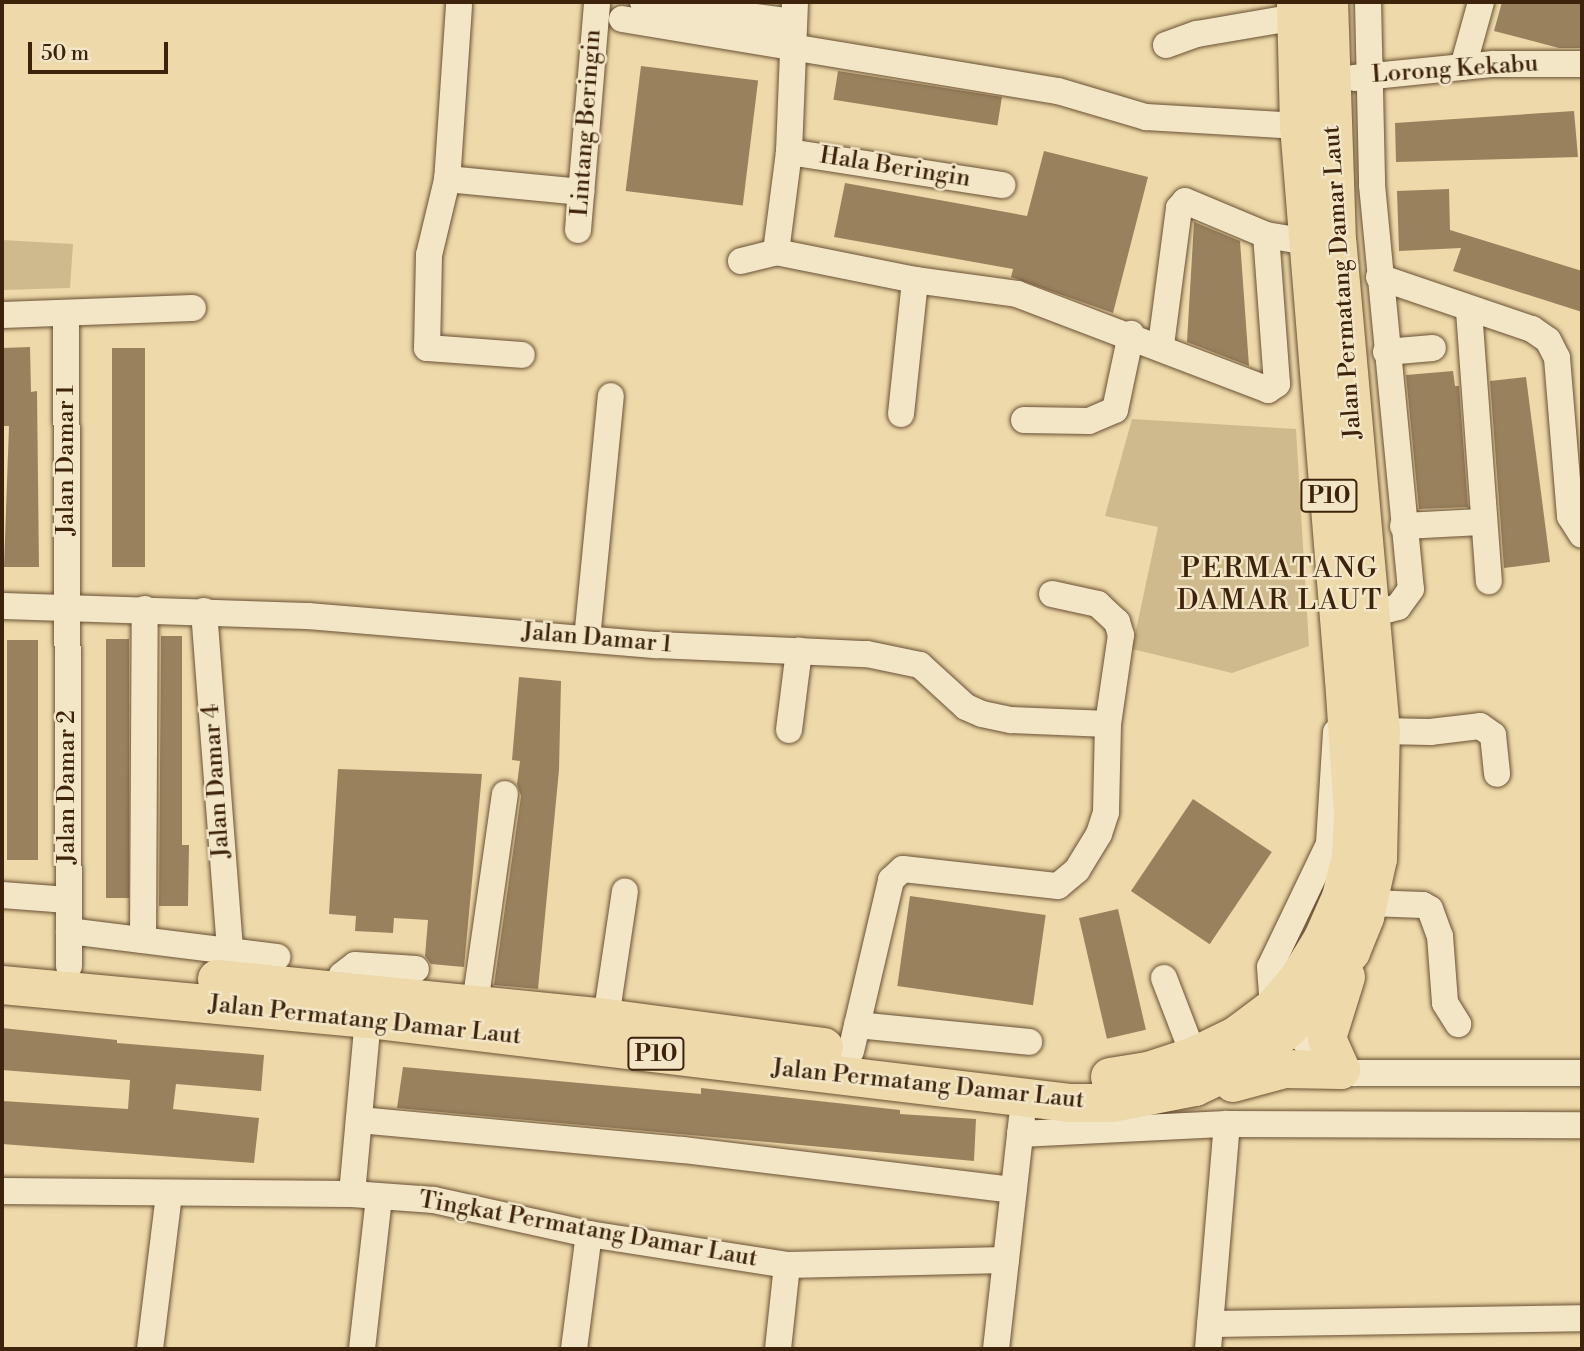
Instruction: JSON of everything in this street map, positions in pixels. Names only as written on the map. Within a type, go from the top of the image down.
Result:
[{"type":"highway","name":"Jalan Permatang Damar Laut","points":[[1281,1018],[1351,952],[1368,903],[1379,848],[1381,731],[1337,242],[1328,79],[1307,7]]},
{"type":"highway","name":"Jalan Permatang Damar Laut","points":[[2,985],[368,1019],[1022,1117],[1112,1103],[1195,1071],[1252,1060],[1281,1018],[1298,979],[1323,938],[1341,897],[1351,857],[1353,814],[1344,680],[1299,126],[1307,7]]},
{"type":"highway","name":"Jalan Permatang Damar Laut","points":[[2,960],[69,948],[338,989],[606,1018],[854,1038],[1069,1078],[1148,1071],[1195,1071]]},
{"type":"highway","points":[[1195,1071],[1235,1083],[1285,1069],[1340,1070],[1327,1038],[1351,952]]},
{"type":"street","points":[[643,2],[688,4],[794,24],[1058,91],[1146,117],[1299,126]]},
{"type":"street","points":[[1368,2],[1369,77],[1382,184],[1379,277],[1411,589],[1398,607],[1371,614]]},
{"type":"street","points":[[1464,67],[1481,2]]},
{"type":"street","points":[[459,6],[447,179],[429,255],[427,348],[522,355]]},
{"type":"street","points":[[1166,45],[1197,34],[1307,7]]},
{"type":"street","name":"Lintang Beringin","points":[[578,230],[596,8]]},
{"type":"street","points":[[622,19],[794,24]]},
{"type":"street","points":[[776,252],[789,152],[794,24]]},
{"type":"street","name":"Lorong Kekabu","points":[[1328,79],[1464,67],[1582,64]]},
{"type":"street","name":"Hala Beringin","points":[[789,152],[1002,185]]},
{"type":"street","points":[[447,179],[581,192]]},
{"type":"street","points":[[1161,345],[1179,208],[1185,201],[1266,235],[1308,242]]},
{"type":"street","points":[[741,261],[776,252],[915,280],[1017,294],[1161,345],[1268,390],[1277,384],[1266,235]]},
{"type":"street","points":[[1379,277],[1469,311],[1532,329],[1548,340],[1557,358],[1570,516],[1582,535]]},
{"type":"street","points":[[901,414],[915,280]]},
{"type":"street","points":[[2,315],[193,308]]},
{"type":"street","points":[[1469,311],[1482,522],[1489,581]]},
{"type":"street","name":"Jalan Damar 1","points":[[66,313],[67,607]]},
{"type":"street","points":[[1024,420],[1089,421],[1115,410],[1131,334]]},
{"type":"street","points":[[1386,352],[1433,348]]},
{"type":"street","points":[[587,639],[611,396]]},
{"type":"street","points":[[1403,526],[1482,522]]},
{"type":"street","points":[[1028,1042],[854,1038],[891,880],[903,869],[1046,887],[1069,879],[1099,834],[1106,812],[1108,724],[1121,635],[1117,622],[1098,604],[1052,594]]},
{"type":"street","name":"Jalan Damar 1","points":[[2,606],[204,611],[587,639],[867,654],[920,664],[966,707],[982,714],[1011,720],[1108,724]]},
{"type":"street","name":"Jalan Damar 2","points":[[67,607],[69,948]]},
{"type":"street","points":[[143,940],[145,609]]},
{"type":"street","name":"Jalan Damar 4","points":[[204,611],[230,951]]},
{"type":"street","points":[[789,730],[799,651]]},
{"type":"street","points":[[1381,731],[1430,732],[1480,726],[1493,734],[1497,774]]},
{"type":"street","points":[[475,1004],[505,794]]},
{"type":"street","points":[[606,1018],[625,891]]},
{"type":"street","points":[[2,895],[68,900]]},
{"type":"street","points":[[1368,903],[1423,905],[1430,909],[1440,936],[1446,1003],[1458,1024]]},
{"type":"street","points":[[69,948],[143,940],[277,957]]},
{"type":"street","points":[[338,989],[342,975],[355,965],[416,969]]},
{"type":"street","points":[[1164,978],[1195,1071]]},
{"type":"street","points":[[1281,1018],[1340,1070],[1582,1073]]},
{"type":"street","points":[[352,1194],[368,1019]]},
{"type":"street","points":[[996,1349],[1022,1117],[1227,1124],[1582,1125]]},
{"type":"street","points":[[359,1121],[683,1150],[1014,1190]]},
{"type":"street","points":[[1227,1124],[1209,1337],[1582,1318]]},
{"type":"street","name":"Tingkat Permatang Damar Laut","points":[[2,1191],[169,1195],[352,1194],[434,1200],[589,1234],[787,1265],[1006,1261]]},
{"type":"street","points":[[150,1349],[169,1195]]},
{"type":"street","points":[[362,1349],[379,1198]]},
{"type":"street","points":[[574,1349],[589,1234]]},
{"type":"street","points":[[778,1349],[787,1265]]},
{"type":"shaded area","points":[[2,240],[73,244],[70,288],[2,290]]},
{"type":"shaded area","points":[[1132,419],[1296,429],[1309,646],[1232,673],[1132,649],[1158,527],[1105,516]]},
{"type":"building","points":[[1502,2],[1582,2],[1582,48],[1559,48],[1494,31]]},
{"type":"building","points":[[641,66],[758,80],[743,205],[626,191]]},
{"type":"building","points":[[838,71],[1002,97],[997,126],[833,100]]},
{"type":"building","points":[[1574,111],[1578,157],[1396,162],[1395,123]]},
{"type":"building","points":[[1044,151],[1148,177],[1113,313],[1011,277],[1013,269],[834,237],[845,183],[1027,216]]},
{"type":"building","points":[[1449,189],[1450,230],[1582,271],[1582,312],[1453,271],[1461,248],[1399,251],[1397,191]]},
{"type":"building","points":[[1194,222],[1240,241],[1249,366],[1187,342]]},
{"type":"building","points":[[30,347],[31,392],[37,391],[39,567],[4,567],[9,426],[2,426],[2,348]]},
{"type":"building","points":[[112,348],[145,348],[145,567],[112,567]]},
{"type":"building","points":[[1453,371],[1455,386],[1459,386],[1468,507],[1419,509],[1406,375]]},
{"type":"building","points":[[1526,377],[1550,562],[1504,568],[1490,381]]},
{"type":"building","points":[[161,636],[182,636],[182,845],[189,845],[188,906],[159,906]]},
{"type":"building","points":[[106,639],[129,639],[129,898],[106,898]]},
{"type":"building","points":[[7,640],[38,640],[38,860],[7,860]]},
{"type":"building","points":[[519,677],[561,681],[559,770],[538,989],[494,985],[521,796],[517,784],[520,761],[512,760]]},
{"type":"building","points":[[338,769],[482,774],[464,967],[431,964],[425,956],[428,920],[394,918],[393,933],[355,931],[356,916],[329,914]]},
{"type":"building","points":[[1193,799],[1272,852],[1210,944],[1131,891]]},
{"type":"building","points":[[910,896],[1046,915],[1033,1005],[897,986]]},
{"type":"building","points":[[1118,909],[1146,1030],[1107,1039],[1079,918]]},
{"type":"building","points":[[2,1028],[117,1040],[117,1043],[264,1055],[261,1091],[176,1084],[173,1109],[259,1118],[254,1163],[2,1144],[2,1101],[128,1109],[130,1080],[2,1070]]},
{"type":"building","points":[[403,1067],[701,1094],[701,1088],[900,1110],[900,1114],[976,1119],[974,1161],[397,1108]]},
{"type":"district","name":"PERMATANG DAMAR LAUT","points":[[1280,585]]}]
